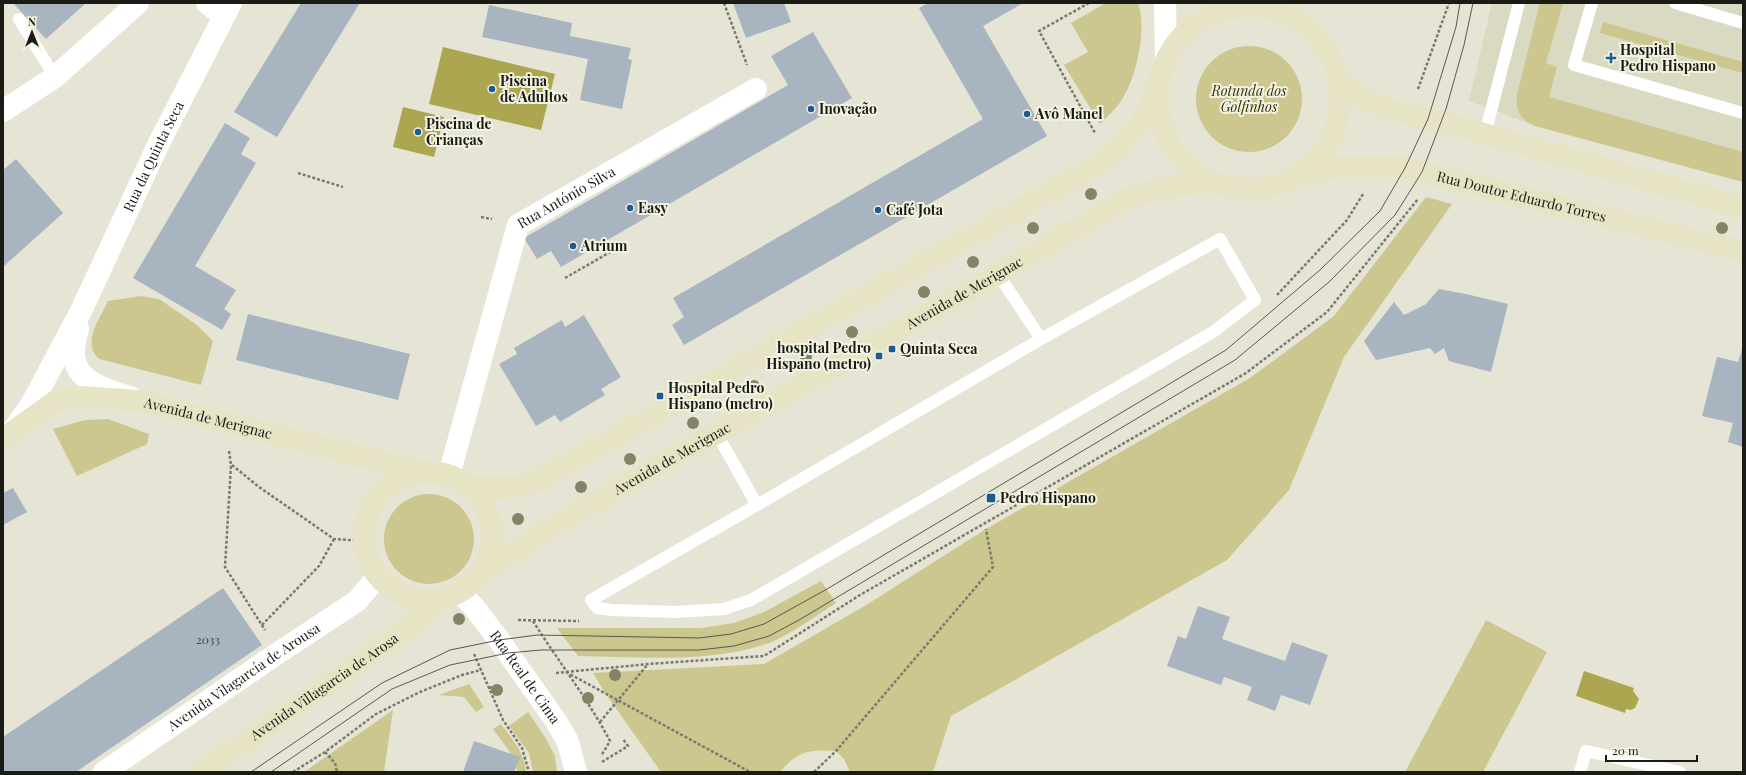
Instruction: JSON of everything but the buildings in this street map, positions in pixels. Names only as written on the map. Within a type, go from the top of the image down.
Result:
[{"type":"main road","points":[[458,480],[481,500],[490,518],[492,538],[488,558],[478,576],[469,585],[452,595],[427,600],[408,597],[392,589],[378,576],[369,561],[364,541],[365,522],[372,503],[385,488],[400,479],[421,472],[436,472],[458,480],[497,489],[519,488],[535,482],[1108,160],[1138,127],[1149,109],[1166,58],[1182,36],[1203,19],[1230,8],[1253,5],[1289,14],[1312,31],[1331,55],[1340,83],[1340,110],[1333,136],[1319,158],[1299,175],[1271,188],[1240,190],[1211,182],[1185,165],[1167,140],[1158,111],[1159,80]]},
{"type":"main road","points":[[1340,83],[1362,97],[1387,109],[1485,134],[1743,208]]},
{"type":"main road","name":"Rua Doutor Eduardo Torres","points":[[1299,175],[1346,166],[1406,168],[1743,251]]},
{"type":"main road","name":"Avenida de Merignac","points":[[478,576],[558,523],[998,274],[1128,198],[1161,188],[1211,182]]},
{"type":"main road","name":"Avenida de Merignac","points":[[6,437],[47,406],[63,399],[80,397],[140,401],[421,472]]},
{"type":"main road","name":"Avenida Villagarcia de Arosa","points":[[201,772],[388,643],[452,595]]},
{"type":"street","points":[[3,111],[54,77],[138,3]]},
{"type":"street","points":[[1165,3],[1166,58]]},
{"type":"street","name":"Rua da Quinta Seca","points":[[6,437],[35,399],[80,311],[159,144],[220,7]]},
{"type":"street","name":"Rua António Silva","points":[[458,480],[518,225],[756,89]]},
{"type":"street","name":"Rua da Quinta Seca","points":[[80,311],[74,349],[76,366],[80,372],[92,382],[140,401]]},
{"type":"street","name":"Avenida Vilagarcía de Arousa","points":[[104,772],[357,601],[378,576]]},
{"type":"street","name":"Rua Real de Cima","points":[[452,595],[474,607],[556,721],[568,742],[576,772]]},
{"type":"lane","points":[[1485,134],[1519,3]]},
{"type":"lane","points":[[1592,3],[1574,65],[1743,113]]},
{"type":"lane","points":[[1675,3],[1743,22]]},
{"type":"lane","points":[[19,19],[54,77]]},
{"type":"lane","points":[[1220,238],[1255,300],[1213,332],[751,600],[724,609],[676,612],[597,608],[591,600],[757,504],[1041,339],[1220,238]]},
{"type":"lane","points":[[998,274],[1041,339]]},
{"type":"lane","points":[[717,434],[757,504]]},
{"type":"lane","points":[[1580,772],[1586,751],[1680,772]]},
{"type":"path","points":[[724,3],[756,89]]},
{"type":"path","points":[[1089,3],[1039,31],[1096,134],[1100,129]]},
{"type":"path","points":[[1417,92],[1449,3]]},
{"type":"path","points":[[298,173],[343,188]]},
{"type":"path","points":[[565,671],[764,656],[860,594],[1246,372],[1327,312],[1420,197]]},
{"type":"path","points":[[565,278],[612,251]]},
{"type":"path","points":[[223,422],[231,465],[225,567],[278,653]]},
{"type":"path","points":[[231,465],[259,487],[334,539],[364,541]]},
{"type":"path","points":[[814,772],[836,751],[993,567],[986,529]]},
{"type":"path","points":[[262,625],[319,566],[334,539]]},
{"type":"path","points":[[532,620],[600,722],[610,741],[600,757]]},
{"type":"path","points":[[473,653],[503,720],[522,748],[529,772]]},
{"type":"path","points":[[600,722],[648,664]]},
{"type":"path","points":[[293,772],[325,752],[376,714],[420,692],[481,670]]},
{"type":"path","points":[[565,671],[750,772]]},
{"type":"path","points":[[599,764],[628,746],[623,739]]},
{"type":"path","points":[[325,752],[335,763],[338,772]]},
{"type":"shaded area","name":"Hospital Pedro Hispano","points":[[1492,3],[1743,3],[1743,182],[1535,126],[1469,101]]},
{"type":"shaded area","name":"Piscina de Adultos","points":[[443,47],[555,74],[541,130],[429,104]]},
{"type":"shaded area","name":"Piscina de Crianças","points":[[403,107],[444,117],[434,157],[393,147]]},
{"type":"shaded area","points":[[1584,671],[1634,688],[1633,691],[1639,699],[1635,708],[1631,710],[1626,709],[1625,713],[1576,696]]},
{"type":"green space","points":[[1106,3],[1138,3],[1141,13],[1141,37],[1137,63],[1129,87],[1119,104],[1100,124],[1064,65],[1088,52],[1071,23]]},
{"type":"green space","points":[[1540,3],[1563,3],[1546,63],[1557,67],[1549,97],[1743,152],[1743,182],[1535,126],[1522,117],[1517,106],[1517,95]]},
{"type":"green space","points":[[1603,22],[1743,62],[1743,73],[1600,33]]},
{"type":"green space","name":"Rotunda dos Golfinhos","points":[[1249,46],[1269,50],[1287,61],[1298,79],[1302,99],[1298,119],[1287,137],[1269,148],[1249,152],[1229,148],[1211,137],[1200,119],[1196,99],[1200,79],[1211,61],[1229,50]]},
{"type":"green space","points":[[1426,197],[1452,204],[1344,357],[1289,490],[1227,560],[951,716],[933,772],[850,772],[844,759],[836,751],[819,750],[811,751],[798,756],[786,765],[780,772],[661,772],[605,693],[593,673],[764,664],[863,607],[986,529],[1250,378],[1334,316]]},
{"type":"green space","points":[[141,296],[159,299],[197,325],[213,341],[201,385],[99,359],[94,352],[92,338],[94,330],[108,301]]},
{"type":"green space","points":[[108,419],[149,434],[147,444],[77,476],[53,429],[85,420]]},
{"type":"green space","points":[[429,494],[446,497],[461,507],[471,522],[474,539],[471,556],[461,571],[446,581],[429,584],[412,581],[397,571],[387,556],[384,539],[387,522],[397,507],[412,497]]},
{"type":"green space","points":[[821,581],[836,603],[774,641],[752,648],[728,653],[677,658],[578,656],[557,628],[701,628],[734,623],[764,612]]},
{"type":"green space","points":[[1486,620],[1547,652],[1483,772],[1405,772]]},
{"type":"green space","points":[[469,684],[484,707],[476,712],[464,697],[439,695]]},
{"type":"green space","points":[[393,710],[384,772],[304,772]]},
{"type":"green space","points":[[528,712],[545,737],[555,756],[557,772],[533,772],[529,753],[509,726]]},
{"type":"green space","points":[[501,724],[521,752],[526,772],[518,772],[510,752],[493,729]]},
{"type":"tram line","points":[[251,772],[382,683],[450,650],[499,640],[537,635],[699,638],[731,634],[764,624],[827,589],[1226,350],[1320,270],[1380,211],[1405,168],[1428,119],[1456,27],[1460,3]]},
{"type":"tram line","points":[[271,772],[392,689],[450,665],[508,653],[541,650],[699,650],[734,646],[769,636],[799,620],[1235,360],[1329,282],[1395,215],[1422,172],[1446,109],[1464,45],[1473,3]]},
{"type":"place","name":"Hospital Pedro Hispano","points":[[1611,58]]},
{"type":"place","name":"Piscina de Adultos","points":[[492,89]]},
{"type":"place","name":"Inovação","points":[[811,109]]},
{"type":"place","name":"Avô Manel","points":[[1027,114]]},
{"type":"place","name":"Piscina de Crianças","points":[[418,132]]},
{"type":"place","name":"Easy","points":[[630,208]]},
{"type":"place","name":"Café Jota","points":[[878,210]]},
{"type":"place","name":"Atrium","points":[[573,246]]},
{"type":"place","name":"Quinta Seca","points":[[892,349]]},
{"type":"place","name":"hospital Pedro Hispano (metro)","points":[[879,356]]},
{"type":"place","name":"Hospital Pedro Hispano (metro)","points":[[660,396]]},
{"type":"place","name":"Pedro Hispano","points":[[991,498]]}]
